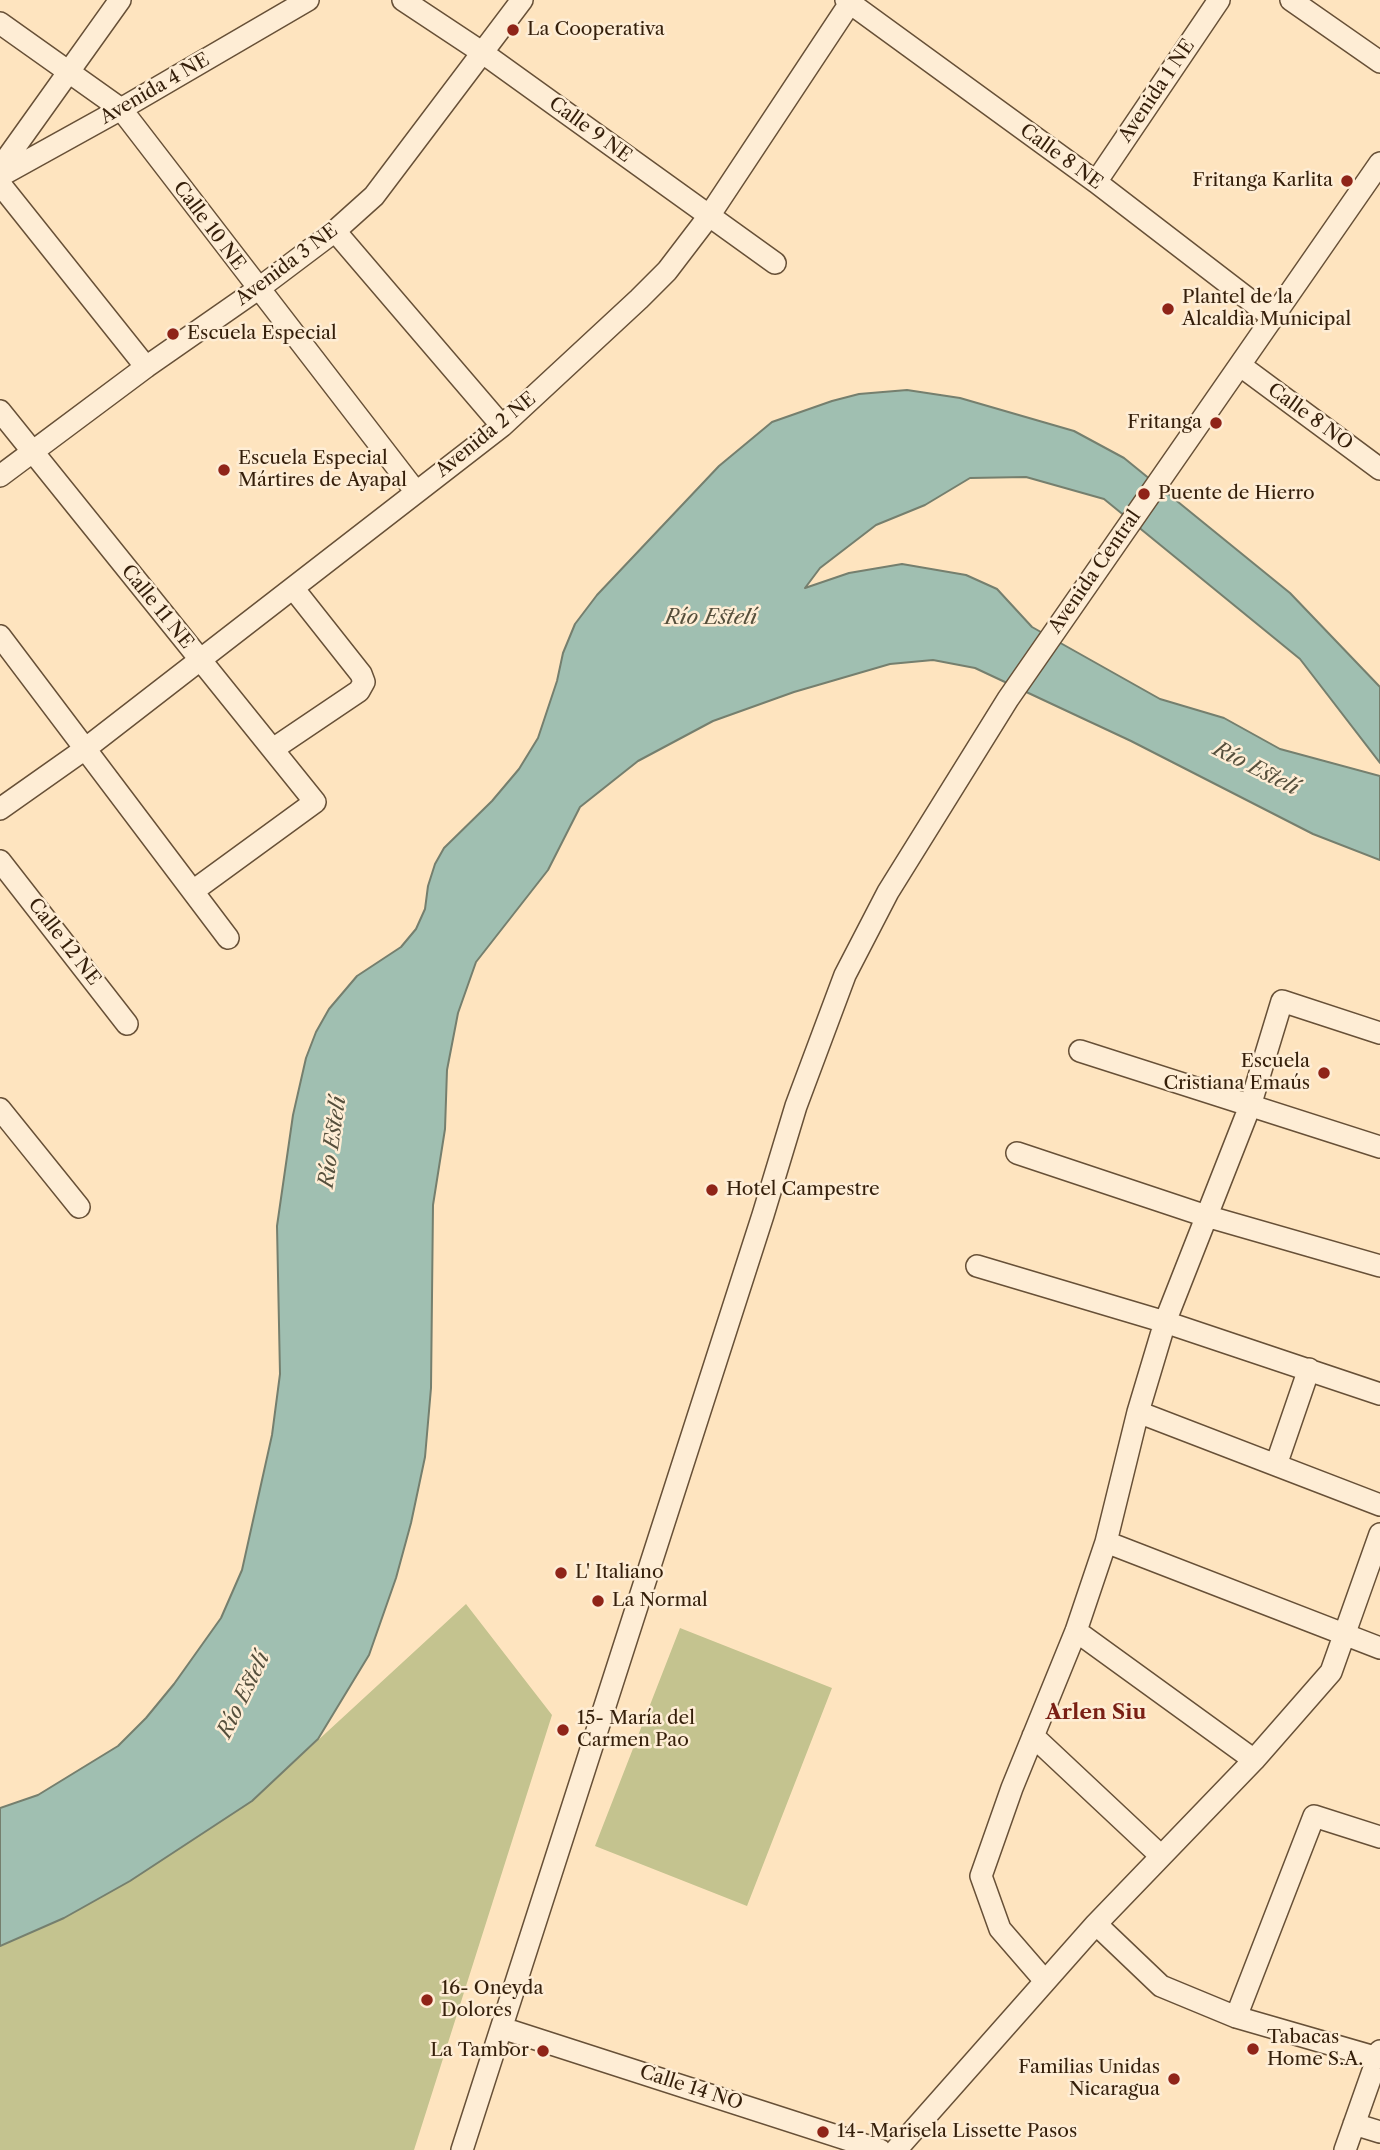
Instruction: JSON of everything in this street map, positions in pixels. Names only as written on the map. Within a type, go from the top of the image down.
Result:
[{"type":"street","points":[[0,168],[120,0]]},
{"type":"street","name":"Avenida 4 NE","points":[[0,176],[308,0]]},
{"type":"street","name":"Calle 9 NE","points":[[403,0],[483,53],[775,263]]},
{"type":"street","name":"Avenida 3 NE","points":[[0,476],[146,367],[258,289],[335,231],[374,196],[522,0]]},
{"type":"street","name":"Avenida 1 NE","points":[[1096,183],[1219,0]]},
{"type":"street","points":[[1291,0],[1380,62]]},
{"type":"street","name":"Calle 8 NE","points":[[849,1],[1096,183],[1273,318]]},
{"type":"street","name":"Avenida 2 NE","points":[[0,810],[85,749],[502,426],[639,299],[667,271],[709,216],[849,1]]},
{"type":"street","name":"Calle 10 NE","points":[[0,23],[121,109],[416,492]]},
{"type":"street","name":"Avenida Central","points":[[462,2150],[796,1106],[845,975],[887,892],[1007,699],[1380,163]]},
{"type":"street","points":[[0,184],[146,367]]},
{"type":"street","points":[[335,231],[502,426]]},
{"type":"street","name":"Calle 8 NO","points":[[1241,366],[1380,469]]},
{"type":"street","name":"Calle 11 NE","points":[[0,411],[315,802],[192,891]]},
{"type":"street","points":[[273,749],[359,691],[364,682],[361,674],[293,588]]},
{"type":"street","points":[[0,636],[228,938]]},
{"type":"street","name":"Calle 12 NE","points":[[0,861],[127,1024]]},
{"type":"street","points":[[1045,1981],[1000,1929],[981,1876],[1012,1788],[1076,1631],[1107,1542],[1138,1412],[1165,1322],[1250,1106],[1282,1001],[1380,1033]]},
{"type":"street","points":[[1080,1051],[1380,1147]]},
{"type":"street","points":[[0,1109],[79,1207]]},
{"type":"street","points":[[1017,1153],[1206,1216],[1380,1266]]},
{"type":"street","points":[[976,1266],[1165,1322],[1380,1394]]},
{"type":"street","points":[[1276,1465],[1309,1369]]},
{"type":"street","points":[[1138,1412],[1380,1505]]},
{"type":"street","points":[[896,2150],[1096,1924],[1254,1760],[1331,1672],[1380,1535]]},
{"type":"street","points":[[1107,1542],[1380,1648]]},
{"type":"street","points":[[1076,1631],[1254,1760]]},
{"type":"street","points":[[1033,1736],[1161,1856]]},
{"type":"street","points":[[1236,2017],[1314,1816],[1380,1837]]},
{"type":"street","points":[[1096,1924],[1160,1986],[1236,2017],[1379,2054],[1345,2150]]},
{"type":"street","name":"Calle 14 NO","points":[[502,2028],[880,2150]]},
{"type":"street","points":[[1354,2124],[1380,2132]]},
{"type":"shaded area","points":[[466,1604],[552,1715],[414,2150],[0,2150],[0,1946],[64,1918],[252,1801]]},
{"type":"shaded area","points":[[680,1628],[832,1688],[747,1906],[595,1846]]},
{"type":"water","name":"Río Estelí","points":[[907,390],[960,398],[1074,431],[1124,458],[1290,593],[1380,687],[1380,763],[1300,659],[1104,499],[1026,477],[970,478],[925,505],[876,525],[820,568],[805,588],[849,573],[902,564],[966,575],[997,589],[1032,627],[1160,699],[1224,718],[1280,749],[1380,776],[1380,860],[1313,834],[1131,741],[975,668],[933,660],[890,664],[794,692],[713,721],[638,761],[580,807],[548,870],[476,962],[458,1013],[447,1070],[445,1129],[433,1205],[431,1388],[425,1457],[396,1578],[369,1655],[318,1739],[252,1801],[130,1881],[64,1918],[0,1946],[0,1808],[38,1795],[118,1746],[174,1684],[221,1618],[242,1570],[272,1435],[280,1374],[277,1226],[293,1115],[306,1058],[329,1009],[357,976],[401,947],[416,929],[425,909],[435,864],[444,848],[492,801],[519,769],[538,738],[557,681],[563,653],[575,624],[597,595],[719,466],[772,422],[859,394]]},
{"type":"place","name":"La Cooperativa","points":[[513,30]]},
{"type":"place","name":"Fritanga Karlita","points":[[1347,181]]},
{"type":"place","name":"Plantel de la Alcaldia Municipal","points":[[1168,309]]},
{"type":"place","name":"Escuela Especial","points":[[173,334]]},
{"type":"place","name":"Fritanga","points":[[1216,423]]},
{"type":"place","name":"Escuela Especial Mártires de Ayapal","points":[[224,470]]},
{"type":"place","name":"Puente de Hierro","points":[[1144,494]]},
{"type":"place","name":"Escuela Cristiana Emaús","points":[[1324,1073]]},
{"type":"place","name":"Hotel Campestre","points":[[712,1190]]},
{"type":"place","name":"L' Italiano","points":[[561,1573]]},
{"type":"place","name":"La Normal","points":[[598,1601]]},
{"type":"place","name":"15- María del Carmen Pao","points":[[563,1730]]},
{"type":"place","name":"16- Oneyda Dolores","points":[[427,2000]]},
{"type":"place","name":"Tabacas Home S.A.","points":[[1253,2049]]},
{"type":"place","name":"La Tambor","points":[[543,2051]]},
{"type":"place","name":"Familias Unidas Nicaragua","points":[[1174,2079]]},
{"type":"place","name":"14- Marisela Lissette Pasos","points":[[823,2132]]},
{"type":"district","name":"Arlen Siu","points":[[1096,1713]]}]
